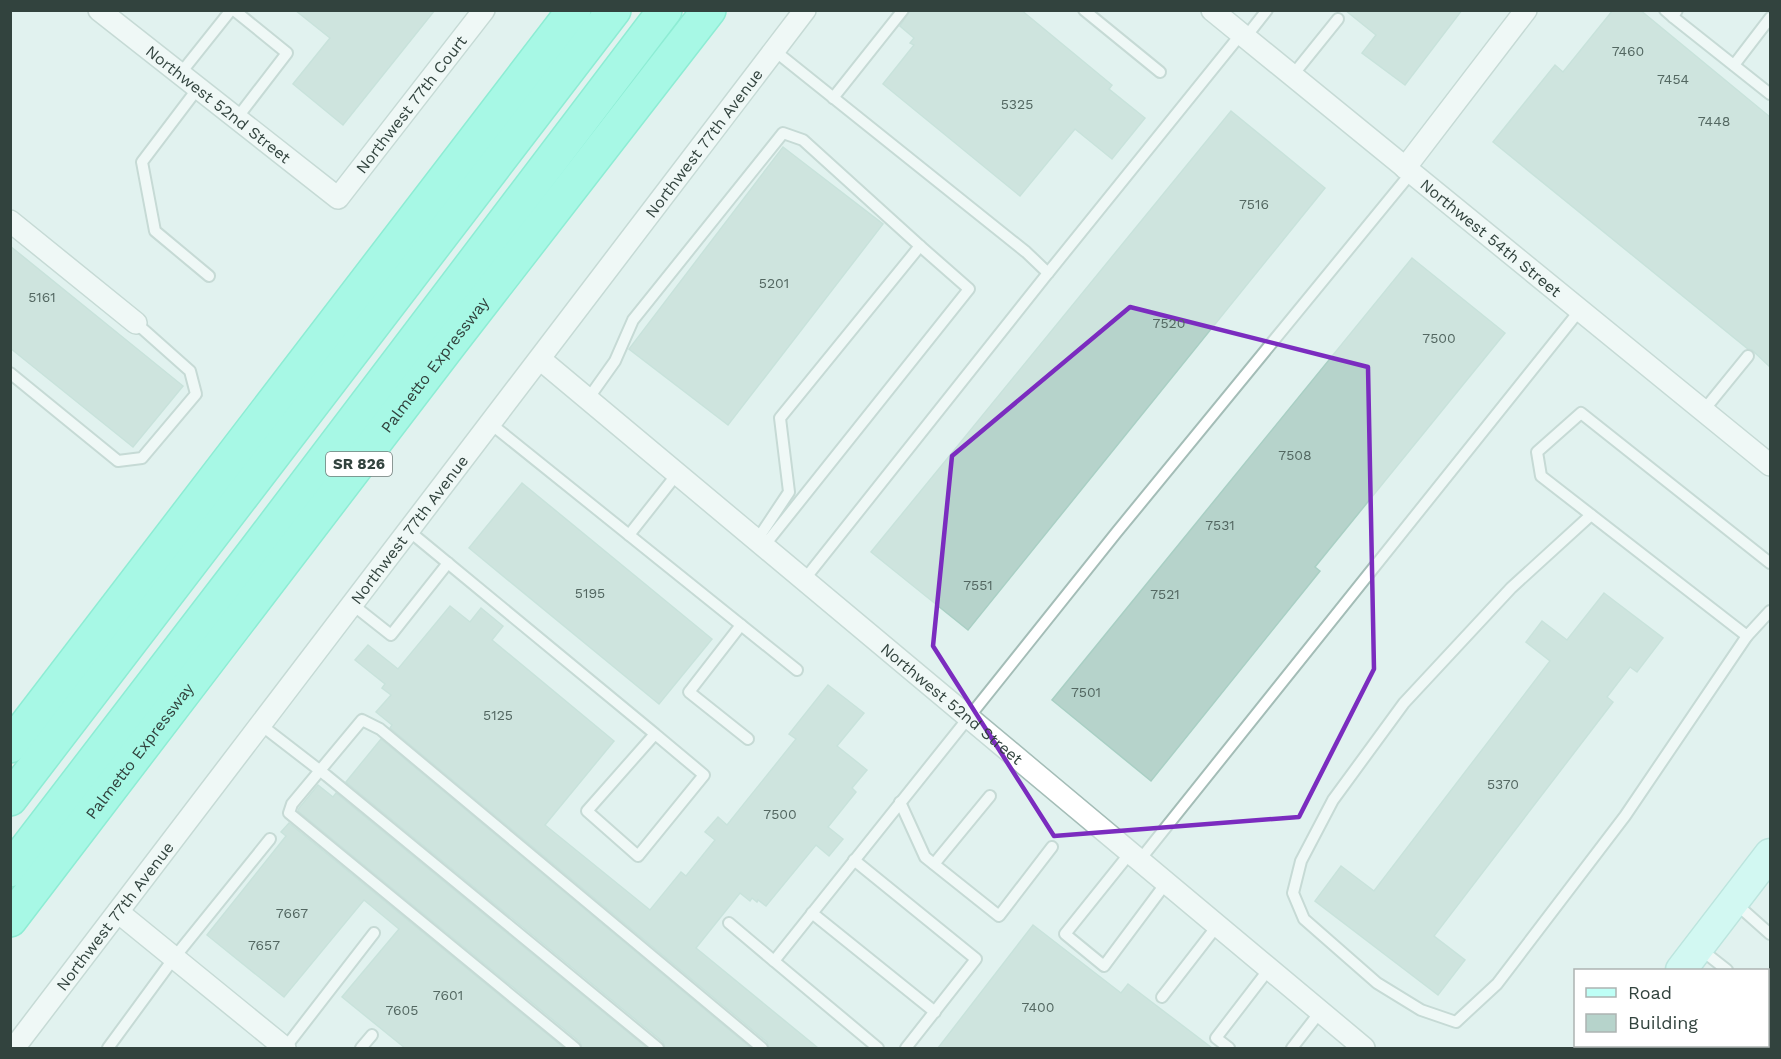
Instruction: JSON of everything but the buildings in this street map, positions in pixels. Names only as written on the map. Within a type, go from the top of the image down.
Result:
[{"type":"highway","points":[[10,746],[574,10]]},
{"type":"highway","points":[[10,799],[614,10]]},
{"type":"highway","points":[[10,870],[258,548],[665,10]]},
{"type":"highway","name":"Palmetto Expressway","points":[[10,920],[457,335],[709,10]]},
{"type":"street","name":"Northwest 52nd Street","points":[[99,10],[338,198]]},
{"type":"street","name":"Northwest 77th Court","points":[[338,198],[484,10]]},
{"type":"street","name":"Northwest 77th Avenue","points":[[14,1048],[805,10]]},
{"type":"street","name":"Northwest 54th Street","points":[[1212,10],[1704,410],[1768,458]]},
{"type":"street","points":[[1408,170],[1526,10]]},
{"type":"street","points":[[10,221],[136,323]]},
{"type":"street","name":"Northwest 52nd Street","points":[[540,359],[1269,969],[1358,1047]]},
{"type":"street","points":[[1682,969],[1770,854]]},
{"type":"street","points":[[118,912],[285,1048]]},
{"type":"lane","points":[[180,74],[232,10],[287,53],[237,118]]},
{"type":"lane","points":[[834,98],[903,10]]},
{"type":"lane","points":[[1084,10],[1160,72]]},
{"type":"lane","points":[[804,580],[1048,273],[1243,36],[1267,10]]},
{"type":"lane","points":[[1672,12],[1770,94]]},
{"type":"lane","points":[[1734,65],[1770,18]]},
{"type":"lane","points":[[1292,76],[1338,19]]},
{"type":"lane","points":[[775,51],[1026,252],[1048,273]]},
{"type":"lane","points":[[198,88],[142,162],[155,231],[209,276]]},
{"type":"lane","points":[[588,399],[615,361],[633,321],[783,133],[803,140],[969,289],[760,543]]},
{"type":"lane","points":[[774,961],[1408,170]]},
{"type":"lane","points":[[760,543],[789,492],[780,418],[920,246]]},
{"type":"lane","points":[[1166,884],[1104,966],[1065,934],[1135,857],[1580,310]]},
{"type":"lane","points":[[10,374],[118,461],[142,458],[196,394],[190,372],[136,323]]},
{"type":"lane","points":[[1704,410],[1748,356]]},
{"type":"lane","points":[[1747,636],[1540,476],[1537,452],[1581,414],[1770,563]]},
{"type":"lane","points":[[491,424],[797,670]]},
{"type":"lane","points":[[629,535],[677,474]]},
{"type":"lane","points":[[1591,515],[1511,588],[1404,704],[1333,800],[1301,861],[1293,893],[1305,919],[1377,983],[1420,1010],[1456,1022],[1497,984],[1625,816],[1747,636],[1770,611]]},
{"type":"lane","points":[[409,531],[655,734],[704,775],[638,856],[586,811],[655,734]]},
{"type":"lane","points":[[353,605],[391,635],[448,563]]},
{"type":"lane","points":[[741,625],[689,692],[748,739]]},
{"type":"lane","points":[[576,1048],[290,813],[292,804],[362,720],[380,729],[762,1048]]},
{"type":"lane","points":[[261,725],[321,771],[658,1048]]},
{"type":"lane","points":[[934,864],[990,796]]},
{"type":"lane","points":[[900,802],[925,857],[999,916],[1052,847]]},
{"type":"lane","points":[[108,1048],[174,958],[270,839]]},
{"type":"lane","points":[[854,860],[976,959],[906,1048]]},
{"type":"lane","points":[[1734,902],[1770,932]]},
{"type":"lane","points":[[812,913],[935,1012]]},
{"type":"lane","points":[[729,923],[878,1048]]},
{"type":"lane","points":[[1162,997],[1217,926]]},
{"type":"lane","points":[[285,1048],[374,933]]},
{"type":"lane","points":[[1699,947],[1726,969]]},
{"type":"lane","points":[[1229,1048],[1216,1038],[1269,969]]},
{"type":"lane","points":[[1292,1048],[1320,1012]]},
{"type":"lane","points":[[361,1048],[372,1035]]},
{"type":"highlighted area","points":[[1130,307],[1368,367],[1374,669],[1299,817],[1054,836],[933,646],[952,456]]}]
